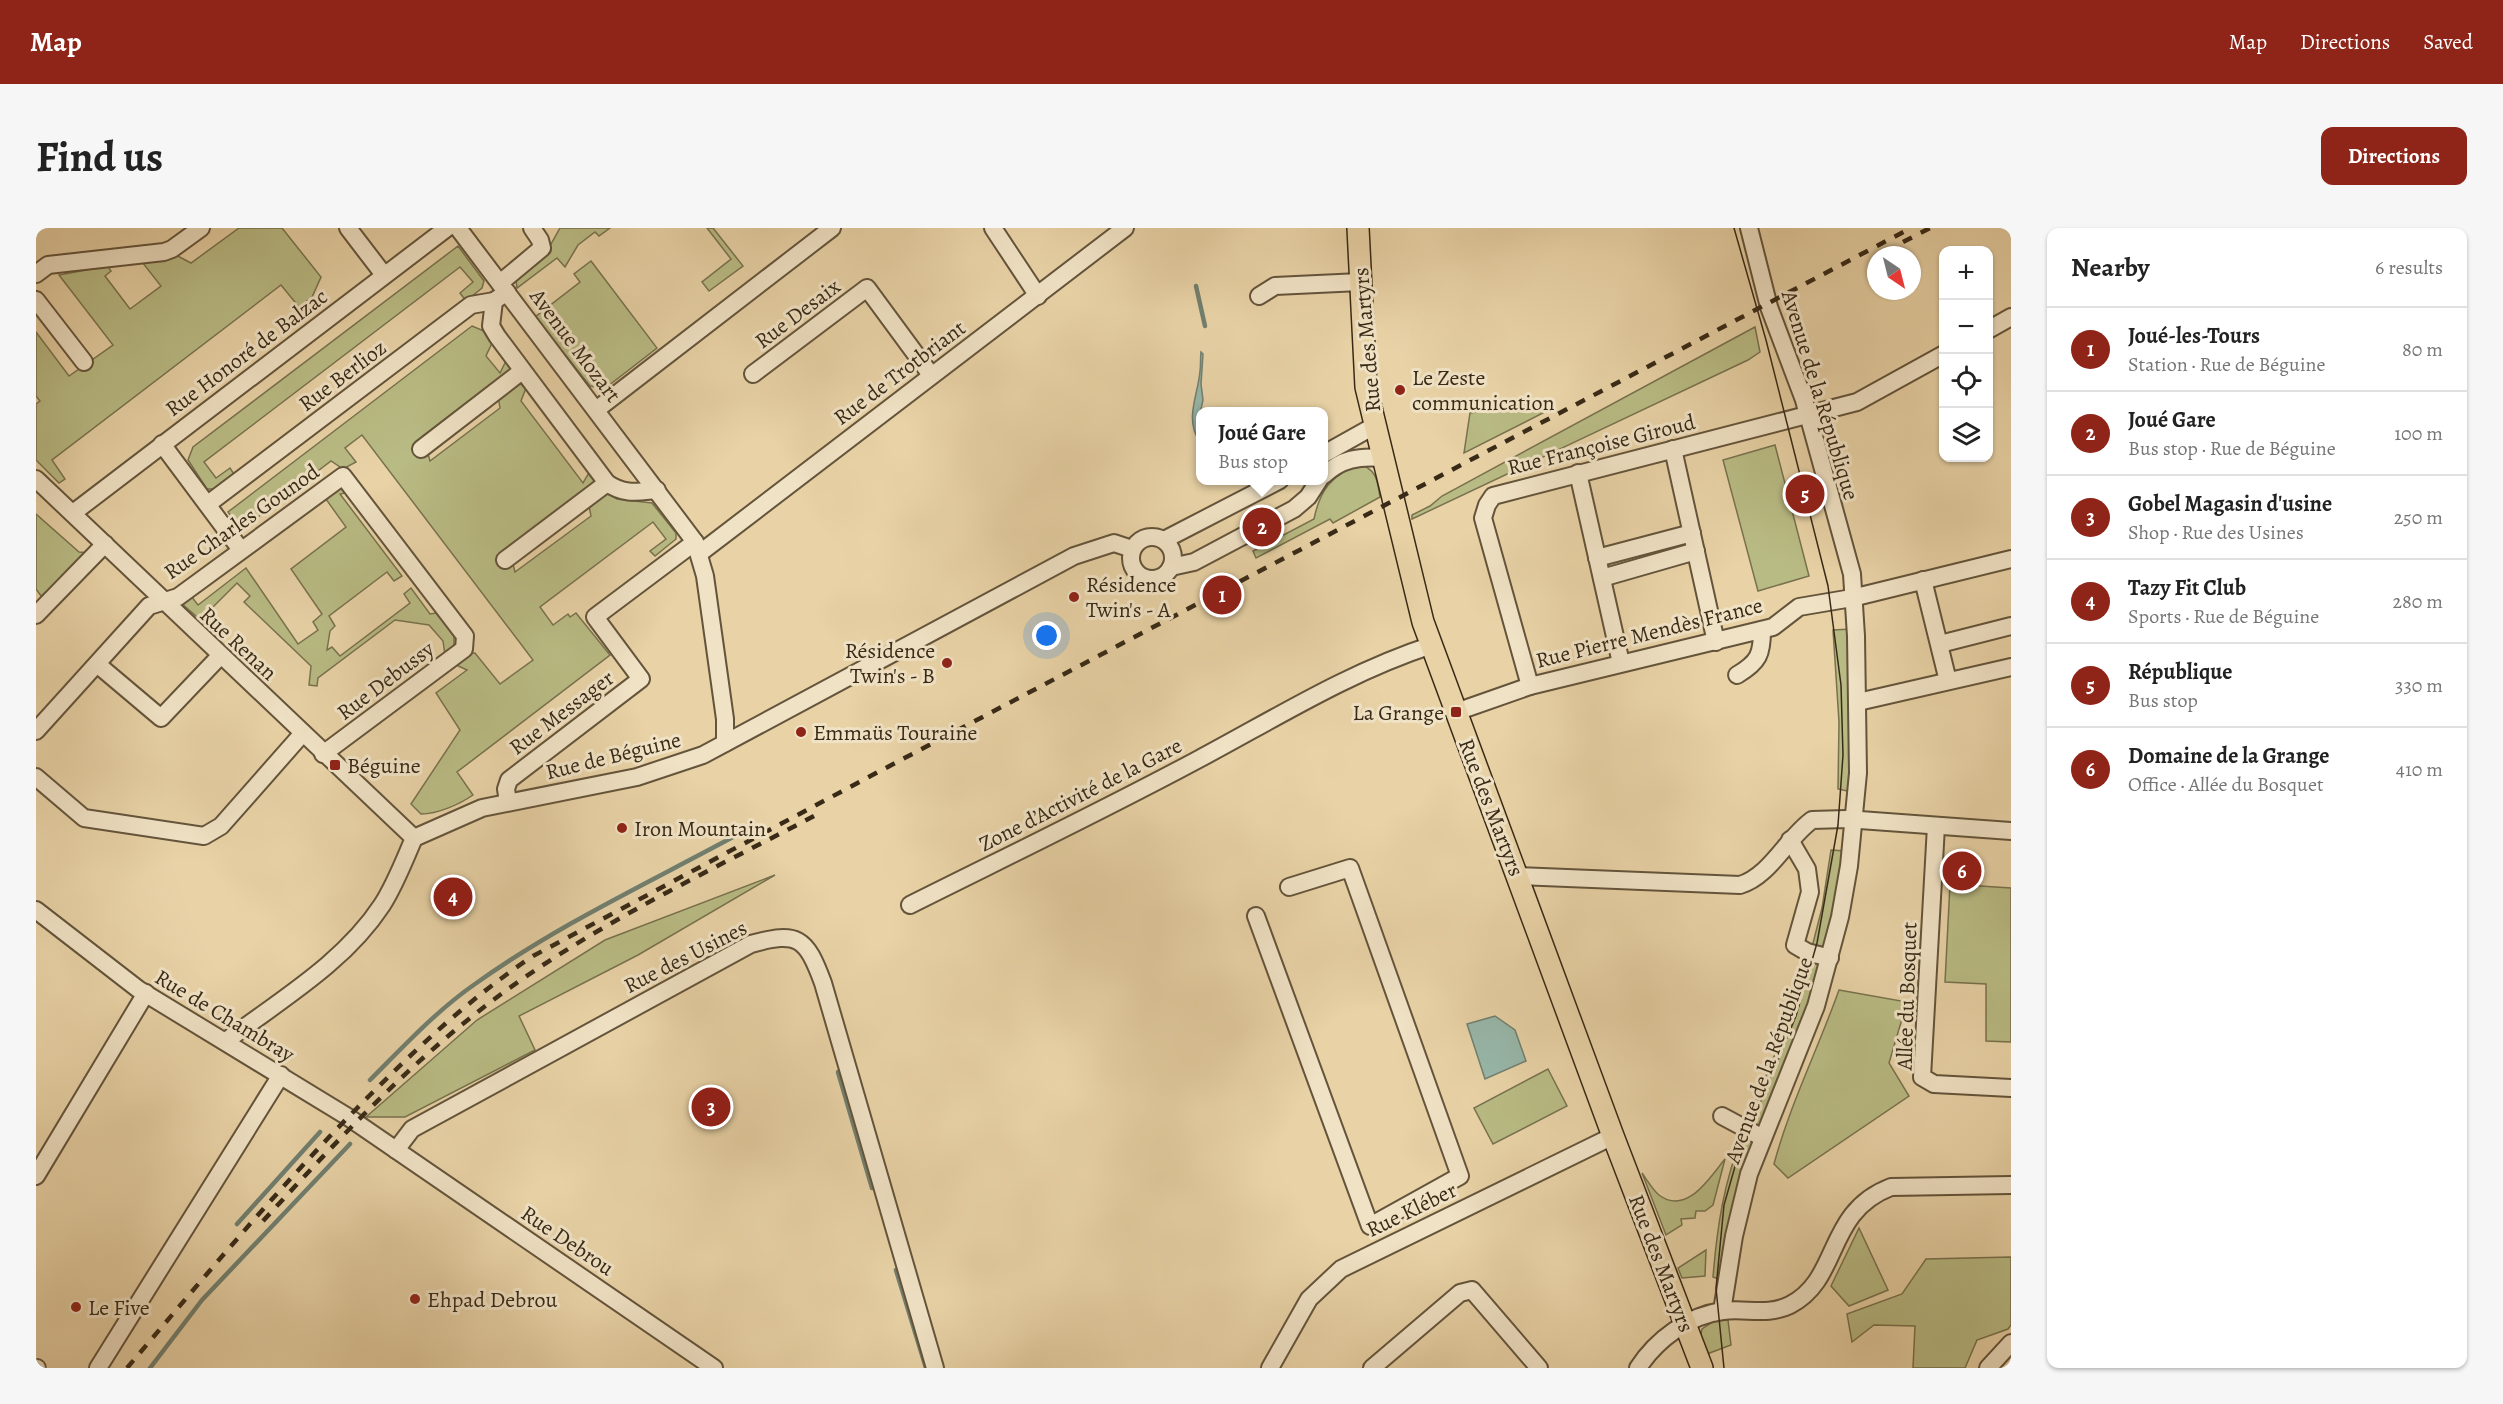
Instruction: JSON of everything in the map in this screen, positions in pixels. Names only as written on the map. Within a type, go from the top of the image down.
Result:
[{"type":"main road","name":"Rue des Martyrs","points":[[1358,228],[1366,387],[1423,622],[1613,1136],[1702,1368]]},
{"type":"street","points":[[36,274],[48,265],[164,252],[172,249],[201,228]]},
{"type":"street","name":"Rue Honoré de Balzac","points":[[73,513],[447,228]]},
{"type":"street","name":"Avenue Mozart","points":[[458,228],[500,292],[596,410],[657,490],[697,548],[722,697],[725,743]]},
{"type":"street","name":"Rue Berlioz","points":[[208,504],[471,304],[500,292],[542,248],[532,228]]},
{"type":"street","points":[[596,410],[832,228]]},
{"type":"street","points":[[993,228],[1038,296]]},
{"type":"street","name":"Rue de Trotbriant","points":[[697,548],[1038,296],[1125,228]]},
{"type":"street","name":"Avenue de la République","points":[[1722,1311],[1741,1203],[1763,1138],[1808,1029],[1830,958],[1846,889],[1858,773],[1858,702],[1852,574],[1808,415],[1768,307],[1749,228]]},
{"type":"street","points":[[353,230],[384,275]]},
{"type":"street","points":[[1259,296],[1275,286],[1360,282]]},
{"type":"street","name":"Rue Desaix","points":[[753,374],[867,288],[931,375]]},
{"type":"street","name":"Avenue Mozart","points":[[500,292],[491,326],[522,371],[607,483]]},
{"type":"street","points":[[36,300],[84,362]]},
{"type":"street","points":[[1993,328],[2011,317]]},
{"type":"street","name":"Rue Françoise Giroud","points":[[1530,686],[1484,518],[1487,505],[1493,496],[1857,402],[1939,357]]},
{"type":"street","points":[[422,449],[522,371]]},
{"type":"street","points":[[1328,451],[1374,426]]},
{"type":"street","points":[[162,444],[242,550]]},
{"type":"street","points":[[1673,449],[1716,642]]},
{"type":"street","points":[[1328,473],[1345,460],[1382,458]]},
{"type":"street","points":[[1578,473],[1621,663]]},
{"type":"street","name":"Rue Charles Gounod","points":[[36,731],[149,606],[178,597],[344,476],[465,636]]},
{"type":"street","name":"Rue Renan","points":[[36,479],[162,602],[414,838]]},
{"type":"street","points":[[505,560],[607,483],[619,491],[633,493],[657,490]]},
{"type":"street","name":"Rue de Béguine","points":[[414,838],[469,812],[666,770],[725,743],[1074,556],[1114,543],[1132,549],[1146,537],[1164,540],[1270,485]]},
{"type":"street","points":[[1132,549],[1131,564],[1143,577],[1161,577],[1171,567],[1194,562],[1294,509],[1308,497],[1316,485]]},
{"type":"street","points":[[1597,558],[1692,533]]},
{"type":"street","points":[[1164,540],[1172,549],[1171,567]]},
{"type":"street","points":[[36,615],[105,544]]},
{"type":"street","name":"Rue Messager","points":[[508,802],[506,789],[509,780],[642,679],[595,617],[697,548]]},
{"type":"street","points":[[1602,578],[1696,551]]},
{"type":"street","name":"Rue Pierre Mendès France","points":[[1456,712],[1530,686],[1773,627],[1799,607],[1852,598],[2011,559]]},
{"type":"street","points":[[1923,580],[1948,681]]},
{"type":"street","points":[[1940,644],[2011,626]]},
{"type":"street","points":[[1737,675],[1750,667],[1762,651],[1762,630]]},
{"type":"street","name":"Rue Debussy","points":[[323,754],[464,650],[465,636]]},
{"type":"street","name":"Zone d’Activité de la Gare","points":[[910,905],[1198,759],[1378,664],[1432,645]]},
{"type":"street","points":[[97,664],[161,718],[219,656]]},
{"type":"street","points":[[1858,702],[2011,667]]},
{"type":"street","points":[[36,777],[84,818],[204,836],[221,826],[303,734]]},
{"type":"street","points":[[1518,876],[1740,885],[1754,881],[1790,840],[1812,820],[1854,820],[2011,831]]},
{"type":"street","name":"Allée du Bosquet","points":[[1936,826],[1922,1077],[1934,1084],[2011,1089]]},
{"type":"street","points":[[226,1041],[320,971],[359,933],[386,899],[414,838]]},
{"type":"street","points":[[1790,840],[1808,869],[1810,892],[1795,945],[1807,952],[1830,958]]},
{"type":"street","points":[[1256,916],[1370,1226],[1460,1176],[1350,868],[1289,887]]},
{"type":"street","name":"Rue de Chambray","points":[[36,910],[146,993],[282,1075],[396,1150]]},
{"type":"street","name":"Rue des Usines","points":[[396,1150],[412,1128],[751,944],[778,937],[796,938],[807,945],[823,983],[935,1368]]},
{"type":"street","points":[[36,1176],[146,993]]},
{"type":"street","points":[[98,1368],[282,1075]]},
{"type":"street","points":[[1722,1116],[1763,1138]]},
{"type":"street","name":"Rue Kléber","points":[[1270,1368],[1309,1299],[1341,1269],[1613,1136]]},
{"type":"street","name":"Rue Debrou","points":[[396,1150],[714,1368]]},
{"type":"street","points":[[1638,1368],[1655,1346],[1686,1323],[1722,1311],[1776,1310],[1802,1297],[1816,1280],[1849,1216],[1862,1202],[1875,1193],[1891,1187],[2011,1185]]},
{"type":"street","points":[[1372,1368],[1460,1293],[1472,1290],[1539,1368]]},
{"type":"street","points":[[1988,1368],[2011,1343]]},
{"type":"green space","points":[[239,228],[282,228],[321,277],[312,297],[299,307],[281,285],[52,460],[65,479],[59,483],[36,460],[36,404],[40,401],[36,396],[36,332],[69,376],[113,345],[59,275],[108,266],[111,271],[105,276],[130,309],[161,286],[142,262],[166,260],[174,254],[191,263]]},
{"type":"green space","points":[[560,228],[610,228],[599,236],[595,232],[578,245],[565,267],[557,258],[517,288],[516,280],[546,253]]},
{"type":"green space","points":[[707,228],[713,228],[743,266],[709,291],[702,282],[731,259]]},
{"type":"green space","points":[[458,246],[484,281],[482,288],[466,301],[460,293],[473,282],[460,267],[204,462],[216,478],[230,468],[234,474],[214,489],[207,489],[188,460],[193,447]]},
{"type":"green space","points":[[591,261],[657,348],[608,386],[599,388],[590,386],[535,317],[580,282],[574,274]]},
{"type":"green space","points":[[472,326],[484,331],[492,343],[486,356],[500,373],[506,361],[512,369],[427,450],[430,461],[500,408],[498,396],[518,382],[526,388],[521,401],[583,483],[590,471],[596,482],[512,560],[515,572],[591,516],[588,501],[606,492],[617,499],[652,503],[676,533],[676,539],[655,556],[650,551],[666,539],[653,522],[540,607],[553,625],[568,614],[570,617],[576,613],[610,655],[457,772],[473,795],[448,808],[421,814],[411,804],[460,730],[436,693],[467,670],[454,664],[467,654],[475,653],[500,684],[533,660],[362,435],[345,448],[356,462],[343,469],[331,461],[241,530],[228,512]]},
{"type":"green space","points":[[1755,327],[1760,352],[1748,360],[1412,519],[1412,515],[1430,506],[1442,496]]},
{"type":"green space","points":[[1538,402],[1543,413],[1464,453],[1470,413]]},
{"type":"green space","points":[[1775,445],[1809,576],[1758,591],[1723,460]]},
{"type":"green space","points":[[1360,464],[1373,473],[1380,497],[1333,523],[1330,519],[1256,558],[1253,551],[1314,519],[1328,485],[1341,473]]},
{"type":"green space","points":[[336,485],[351,492],[340,494],[402,576],[394,581],[387,572],[329,616],[335,626],[330,631],[327,650],[332,647],[340,656],[410,603],[404,594],[411,588],[430,614],[443,612],[454,626],[454,651],[445,655],[443,641],[429,625],[395,620],[318,678],[317,686],[309,685],[311,666],[244,602],[250,596],[237,583],[205,615],[215,625],[211,629],[181,603],[191,596],[198,605],[246,568],[298,644],[318,630],[313,622],[322,614],[291,569],[346,527],[323,495]]},
{"type":"green space","points":[[36,514],[79,552],[91,553],[41,596],[36,589]]},
{"type":"green space","points":[[1852,629],[1852,792],[1838,789],[1839,722],[1833,630]]},
{"type":"green space","points":[[1831,850],[1845,851],[1827,950],[1812,947],[1822,908]]},
{"type":"green space","points":[[775,875],[638,955],[519,1016],[535,1050],[405,1117],[366,1117],[477,1020],[605,940]]},
{"type":"green space","points":[[1950,884],[2011,888],[2011,1042],[1986,1041],[1986,984],[1945,982]]},
{"type":"green space","points":[[1809,959],[1824,963],[1761,1130],[1747,1122],[1787,1025]]},
{"type":"green space","points":[[1839,990],[1907,1002],[1889,1063],[1909,1096],[1788,1178],[1774,1164],[1788,1120]]},
{"type":"green space","points":[[1548,1069],[1567,1106],[1493,1144],[1474,1108]]},
{"type":"green space","points":[[1743,1134],[1756,1140],[1721,1280],[1713,1277],[1719,1222],[1726,1187]]},
{"type":"green space","points":[[1725,1159],[1713,1205],[1705,1211],[1696,1211],[1695,1218],[1681,1219],[1682,1225],[1666,1235],[1642,1173],[1659,1195],[1669,1200],[1679,1201],[1697,1192]]},
{"type":"green space","points":[[1859,1228],[1888,1290],[1849,1306],[1831,1286]]},
{"type":"green space","points":[[1706,1250],[1705,1276],[1682,1278],[1678,1268]]},
{"type":"green space","points":[[2011,1257],[2011,1325],[2008,1329],[1977,1340],[1965,1368],[1913,1368],[1915,1326],[1874,1325],[1852,1342],[1847,1314],[1902,1294],[1926,1259]]},
{"type":"green space","points":[[1728,1320],[1731,1345],[1707,1354],[1700,1339],[1702,1329],[1714,1321]]},
{"type":"shaded area","points":[[1201,352],[1203,354],[1201,384],[1203,400],[1201,407],[1196,407],[1196,435],[1192,416]]},
{"type":"shaded area","points":[[1495,1016],[1515,1030],[1526,1061],[1485,1079],[1467,1024]]},
{"type":"waterway","points":[[1196,286],[1205,326]]},
{"type":"waterway","points":[[370,1080],[447,1006],[506,963],[602,906],[733,837]]},
{"type":"waterway","points":[[838,1072],[872,1188]]},
{"type":"waterway","points":[[237,1224],[320,1132]]},
{"type":"waterway","points":[[150,1368],[202,1300],[350,1144]]},
{"type":"waterway","points":[[896,1270],[926,1368]]},
{"type":"tram line","points":[[1724,1368],[1716,1288],[1724,1205],[1738,1156],[1796,1016],[1817,943],[1838,825],[1843,755],[1841,685],[1828,586],[1766,340],[1734,228]]},
{"type":"railway","points":[[127,1368],[276,1195],[370,1095],[448,1021],[489,987],[533,956],[1911,228]]},
{"type":"railway","points":[[1903,242],[1930,228]]},
{"type":"railway","points":[[263,1221],[399,1080],[457,1028],[526,976],[647,903],[814,816]]},
{"type":"place","name":"Le Zeste communication","points":[[1400,390]]},
{"type":"place","name":"République","points":[[1805,494]]},
{"type":"place","name":"Joué Gare","points":[[1262,527]]},
{"type":"place","name":"Joué-les-Tours","points":[[1222,595]]},
{"type":"place","name":"Résidence Twin's - A","points":[[1074,597]]},
{"type":"place","name":"Résidence Twin's - B","points":[[947,663]]},
{"type":"place","name":"La Grange","points":[[1456,712]]},
{"type":"place","name":"Emmaüs Touraine","points":[[801,732]]},
{"type":"place","name":"Béguine","points":[[335,765]]},
{"type":"place","name":"Iron Mountain","points":[[622,828]]},
{"type":"place","name":"Domaine de la Grange","points":[[1962,871]]},
{"type":"place","name":"Tazy Fit Club","points":[[453,897]]},
{"type":"place","name":"Gobel Magasin d'usine","points":[[711,1107]]},
{"type":"place","name":"Ehpad Debrou","points":[[415,1299]]},
{"type":"place","name":"Le Five","points":[[76,1307]]}]
